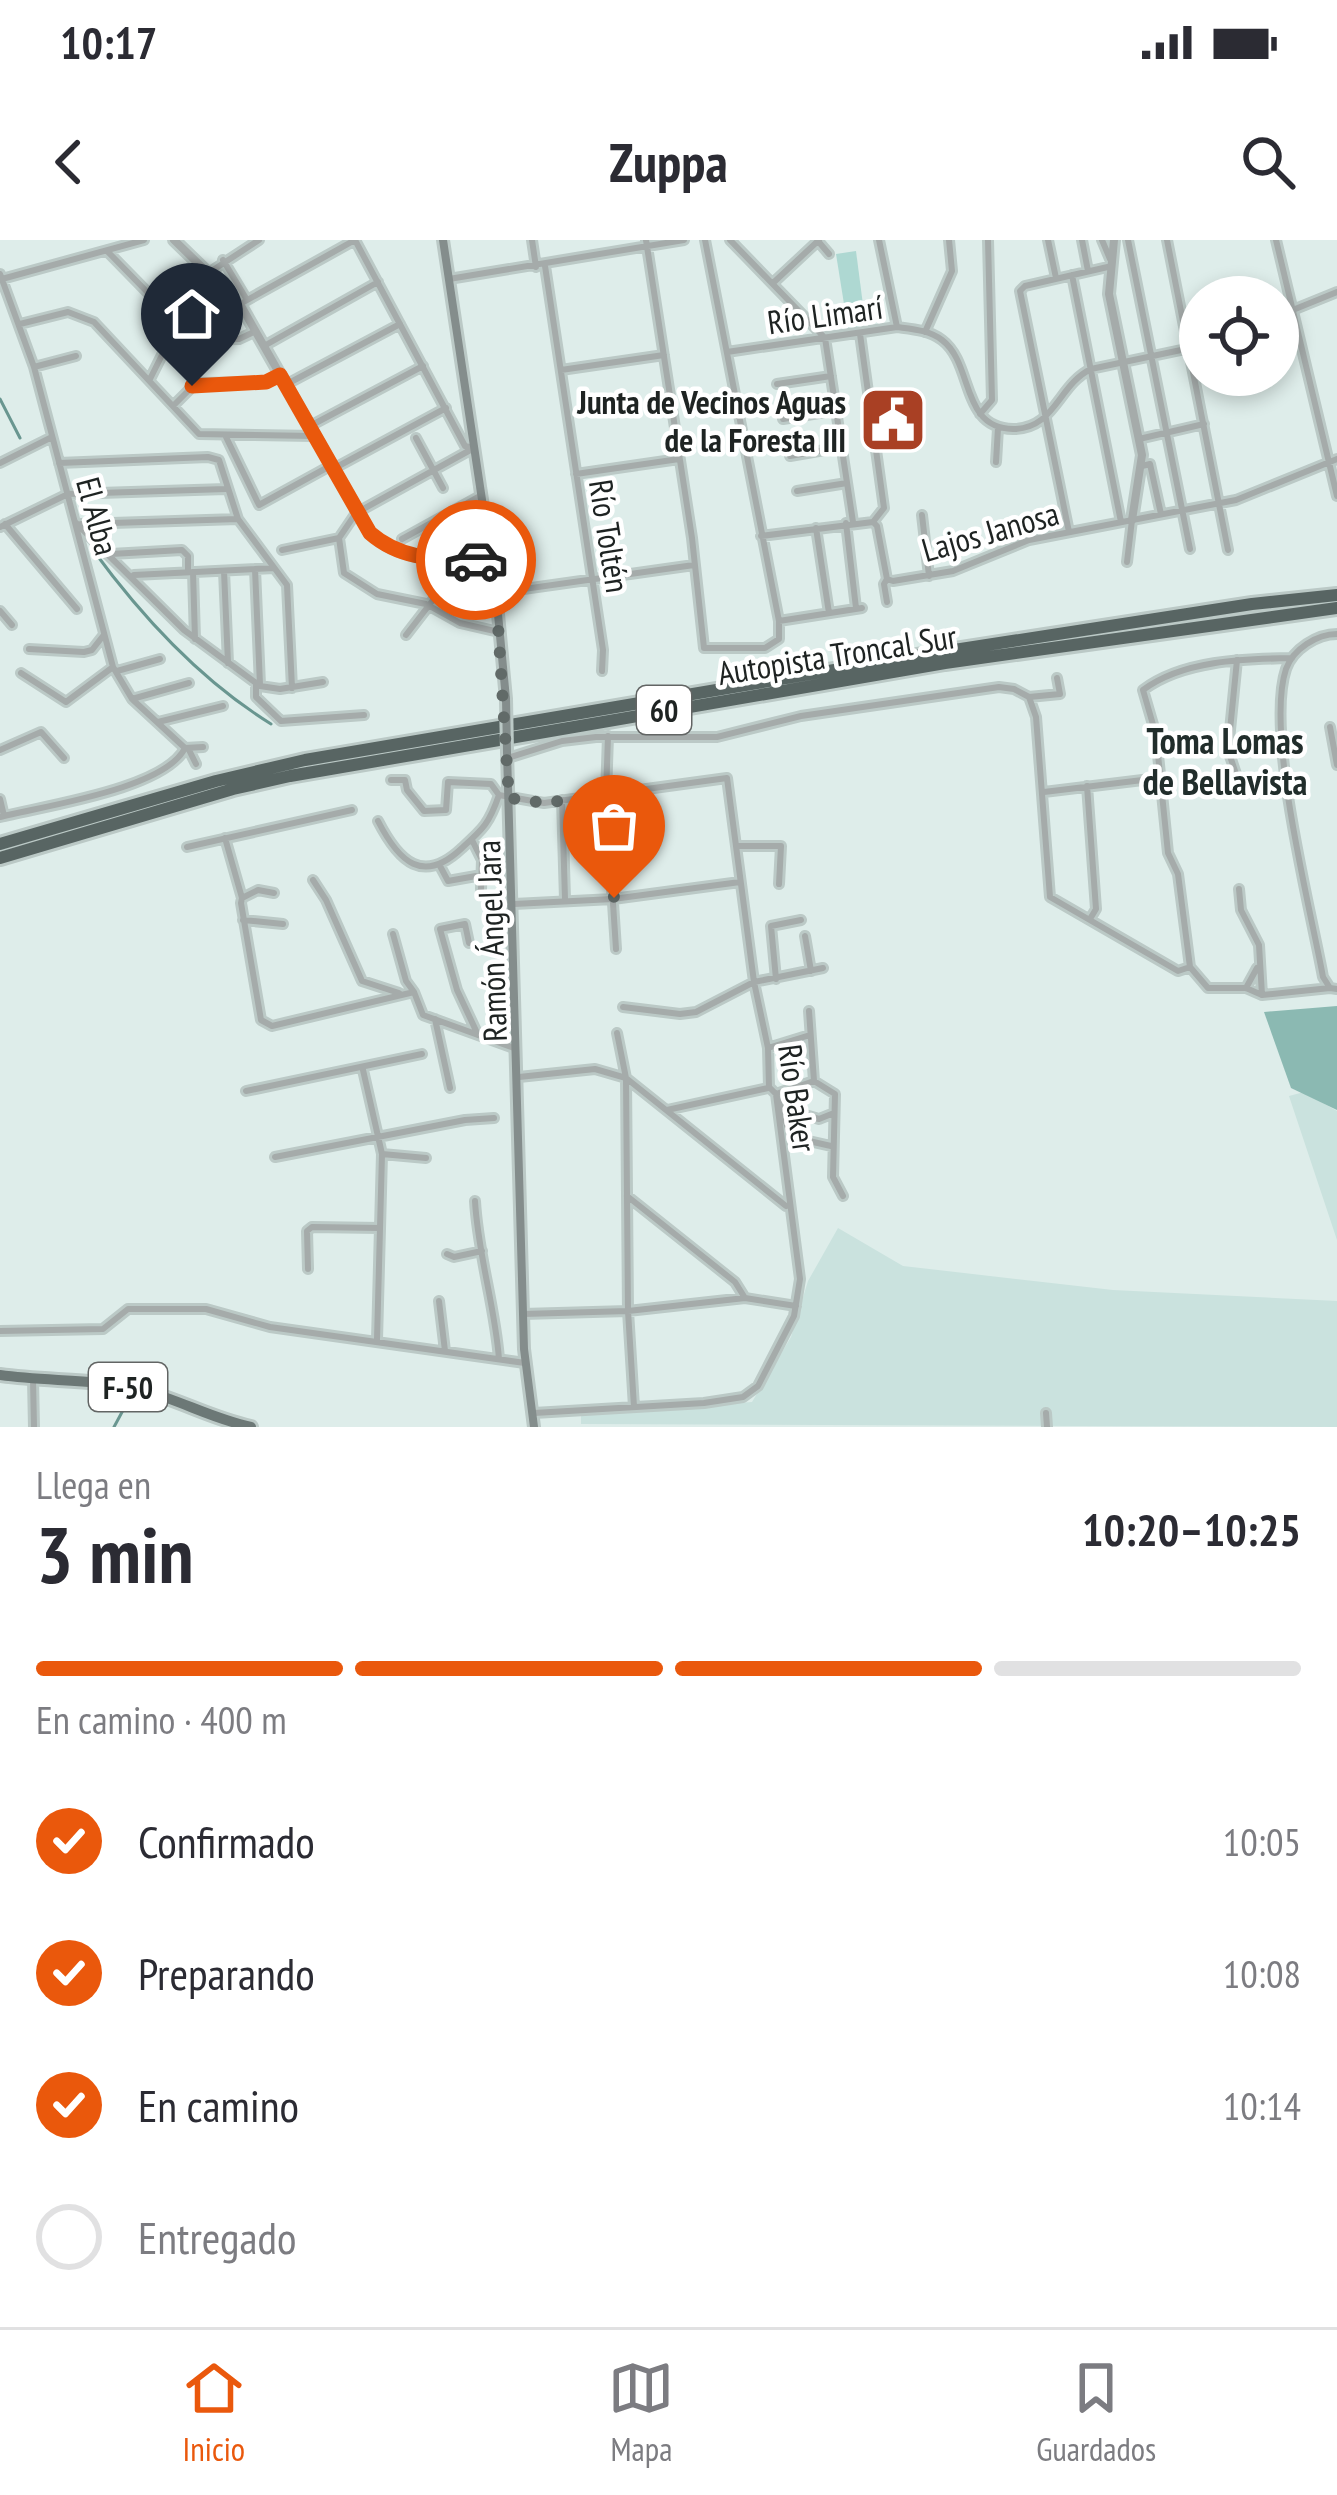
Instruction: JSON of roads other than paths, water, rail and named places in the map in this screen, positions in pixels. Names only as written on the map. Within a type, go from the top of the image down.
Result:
[{"type":"highway","name":"Autopista Troncal Sur","points":[[0,844],[305,760],[922,655],[1337,595]]},
{"type":"highway","name":"Autopista Troncal Sur","points":[[0,858],[290,776],[945,663],[1337,608]]},
{"type":"main road","name":"Ramón Ángel Jara","points":[[443,240],[496,593],[506,699],[504,797],[514,904],[523,1313],[534,1427]]},
{"type":"main road","name":"F-50","points":[[0,1375],[102,1382],[146,1391],[219,1420],[251,1427]]},
{"type":"street","points":[[1,276],[144,240]]},
{"type":"street","points":[[175,240],[243,302]]},
{"type":"street","points":[[190,296],[223,260],[259,240]]},
{"type":"street","points":[[243,302],[355,240],[465,446],[475,448]]},
{"type":"street","name":"Río Toltén","points":[[532,240],[561,370],[603,650],[602,671]]},
{"type":"street","points":[[449,279],[684,240]]},
{"type":"street","points":[[647,244],[706,650],[772,646],[779,639],[779,626],[705,240]]},
{"type":"street","points":[[730,240],[825,338],[848,483],[859,608],[779,626]]},
{"type":"street","points":[[880,240],[897,328]]},
{"type":"street","points":[[925,332],[952,271],[949,240]]},
{"type":"street","points":[[980,414],[992,400],[988,240]]},
{"type":"street","points":[[1048,240],[1056,278]]},
{"type":"street","points":[[1082,240],[1088,271]]},
{"type":"street","points":[[1102,240],[1112,264]]},
{"type":"street","points":[[1114,240],[1109,294],[1142,466],[1127,521]]},
{"type":"street","points":[[1128,240],[1190,549]]},
{"type":"street","points":[[1167,240],[1179,305]]},
{"type":"street","points":[[773,283],[815,242],[829,254]]},
{"type":"street","points":[[1276,242],[1284,276]]},
{"type":"street","points":[[108,252],[153,298],[207,296]]},
{"type":"street","points":[[223,260],[285,385],[356,513],[375,538],[402,554],[491,560]]},
{"type":"street","points":[[1069,532],[1022,288],[1112,264]]},
{"type":"street","points":[[1072,274],[1127,521],[1127,562]]},
{"type":"street","name":"El Alba","points":[[1,276],[34,367],[114,669],[132,699],[187,749],[196,764]]},
{"type":"street","points":[[264,346],[378,282]]},
{"type":"street","points":[[1299,306],[1337,292]]},
{"type":"street","points":[[20,324],[55,312],[85,317],[105,331],[200,434],[226,437],[311,431],[423,366]]},
{"type":"street","points":[[285,385],[400,324]]},
{"type":"street","name":"Río Limarí","points":[[727,352],[897,328],[925,332],[944,341],[980,414],[998,428]]},
{"type":"street","points":[[150,379],[170,341],[239,339],[256,331]]},
{"type":"street","name":"Lajos Janosa","points":[[860,334],[884,508],[873,522],[887,579],[893,581],[953,572],[1029,540],[1236,500],[1333,460]]},
{"type":"street","points":[[1299,335],[1333,460],[1337,496]]},
{"type":"street","points":[[996,462],[998,428],[1021,429],[1046,418],[1090,369],[1179,350]]},
{"type":"street","points":[[561,370],[664,355]]},
{"type":"street","points":[[34,367],[76,356]]},
{"type":"street","points":[[173,406],[196,383],[266,382],[280,375]]},
{"type":"street","points":[[777,384],[831,376]]},
{"type":"street","points":[[1198,396],[1228,550]]},
{"type":"street","points":[[226,437],[259,506],[446,408]]},
{"type":"street","points":[[783,419],[837,410]]},
{"type":"street","points":[[1139,439],[1204,424]]},
{"type":"street","points":[[0,463],[52,436]]},
{"type":"street","points":[[416,438],[443,488]]},
{"type":"street","points":[[790,456],[842,447]]},
{"type":"street","points":[[475,448],[356,513],[339,538],[344,573],[376,594],[426,604],[460,623],[499,632]]},
{"type":"street","points":[[576,474],[679,458]]},
{"type":"street","points":[[59,463],[219,460],[238,519],[288,591],[292,688]]},
{"type":"street","points":[[1142,466],[1150,464],[1161,514]]},
{"type":"street","points":[[797,491],[848,483]]},
{"type":"street","points":[[77,608],[2,526],[68,494],[226,489]]},
{"type":"street","points":[[402,539],[482,495]]},
{"type":"street","points":[[922,514],[929,576]]},
{"type":"street","points":[[78,523],[238,519]]},
{"type":"street","points":[[761,536],[873,522]]},
{"type":"street","points":[[78,523],[195,639],[258,685],[292,688],[322,682]]},
{"type":"street","points":[[817,528],[829,613]]},
{"type":"street","points":[[282,550],[339,538]]},
{"type":"street","points":[[111,554],[182,550],[188,556],[195,639]]},
{"type":"street","points":[[496,593],[694,565]]},
{"type":"street","points":[[131,575],[274,568]]},
{"type":"street","points":[[255,569],[256,697],[281,721],[364,715]]},
{"type":"street","points":[[224,571],[228,663]]},
{"type":"street","points":[[887,579],[887,602]]},
{"type":"street","points":[[406,635],[440,591],[462,592]]},
{"type":"street","points":[[0,611],[12,626]]},
{"type":"street","points":[[1333,988],[1323,976],[1280,740],[1286,670],[1292,658],[1314,638],[1337,634]]},
{"type":"street","points":[[29,649],[84,652],[92,650],[104,635]]},
{"type":"street","points":[[1292,658],[1237,658],[1143,691],[1156,735],[1168,854],[1178,874],[1190,967],[1208,988],[1246,988],[1262,994],[1333,988]]},
{"type":"street","points":[[1237,658],[1228,750],[1238,780]]},
{"type":"street","points":[[21,673],[67,702],[114,669],[160,659]]},
{"type":"street","points":[[507,755],[608,736],[717,737],[802,716],[999,687],[1014,688],[1029,697],[1060,694],[1057,679]]},
{"type":"street","points":[[132,699],[189,683]]},
{"type":"street","points":[[1029,697],[1036,717],[1044,792],[1050,897],[1178,971],[1190,967]]},
{"type":"street","points":[[158,722],[223,706]]},
{"type":"street","points":[[1330,727],[1337,765]]},
{"type":"street","points":[[0,750],[41,732],[64,758]]},
{"type":"street","points":[[608,736],[606,795],[616,949]]},
{"type":"street","points":[[0,800],[2,816],[103,794],[178,760],[187,749],[203,747]]},
{"type":"street","name":"Río Baker","points":[[606,795],[727,778],[800,1272],[796,1306],[758,1386],[731,1400],[634,1406]]},
{"type":"street","points":[[1044,792],[1160,778]]},
{"type":"street","points":[[391,780],[405,780],[406,790],[424,811],[446,810],[448,782],[490,784],[504,797],[544,803],[606,795]]},
{"type":"street","points":[[1087,787],[1096,909],[1090,920]]},
{"type":"street","points":[[377,820],[386,837],[413,864],[430,870],[484,832],[504,797]]},
{"type":"street","points":[[562,800],[565,900]]},
{"type":"street","points":[[187,847],[352,810]]},
{"type":"street","points":[[225,838],[242,898],[265,1025],[414,992]]},
{"type":"street","points":[[440,866],[448,881],[476,876],[482,885],[482,860],[472,840]]},
{"type":"street","points":[[737,847],[781,846],[779,884]]},
{"type":"street","points":[[313,880],[362,981],[400,994]]},
{"type":"street","points":[[514,904],[614,898],[740,882]]},
{"type":"street","points":[[242,898],[258,890],[274,893]]},
{"type":"street","points":[[1239,890],[1240,910],[1259,944],[1261,960],[1246,988]]},
{"type":"street","points":[[243,920],[283,924]]},
{"type":"street","points":[[776,979],[770,926],[801,920]]},
{"type":"street","points":[[469,943],[465,924],[440,929],[457,990],[478,1035]]},
{"type":"street","points":[[393,934],[420,1012],[518,1050]]},
{"type":"street","points":[[805,936],[811,971]]},
{"type":"street","points":[[622,1007],[696,1012],[754,982],[823,968]]},
{"type":"street","points":[[1257,968],[1262,994]]},
{"type":"street","points":[[809,1011],[814,1081]]},
{"type":"street","points":[[435,1019],[450,1088]]},
{"type":"street","points":[[534,1413],[634,1406],[628,1311],[626,1078],[617,1033]]},
{"type":"street","points":[[768,1048],[812,1035]]},
{"type":"street","points":[[246,1091],[422,1054]]},
{"type":"street","points":[[519,1077],[596,1069],[626,1078],[789,1208]]},
{"type":"street","points":[[363,1070],[382,1154],[377,1341]]},
{"type":"street","points":[[667,1110],[814,1081],[835,1094],[833,1177],[843,1196]]},
{"type":"street","points":[[773,1091],[791,1137],[831,1146]]},
{"type":"street","points":[[781,1108],[819,1119],[836,1110]]},
{"type":"street","points":[[275,1157],[494,1118]]},
{"type":"street","points":[[382,1154],[426,1158]]},
{"type":"street","points":[[627,1196],[735,1282],[745,1298]]},
{"type":"street","points":[[475,1202],[500,1359]]},
{"type":"street","points":[[308,1269],[305,1241],[312,1227],[380,1228]]},
{"type":"street","points":[[447,1255],[482,1251]]},
{"type":"street","points":[[523,1313],[628,1311],[745,1298],[796,1306]]},
{"type":"street","points":[[440,1301],[445,1351]]},
{"type":"street","points":[[0,1330],[103,1329],[128,1309],[206,1309],[270,1327],[525,1363]]},
{"type":"street","points":[[33,1379],[34,1427]]},
{"type":"street","points":[[1046,1413],[1047,1427]]},
{"type":"waterway","points":[[0,399],[20,438]]},
{"type":"waterway","points":[[93,550],[174,646],[220,688],[271,724]]},
{"type":"waterway","points":[[114,1427],[128,1401]]},
{"type":"place","name":"Junta de Vecinos Aguas de la Foresta III","points":[[893,420]]},
{"type":"district","name":"Toma Lomas de Bellavista","points":[[1225,760]]}]
